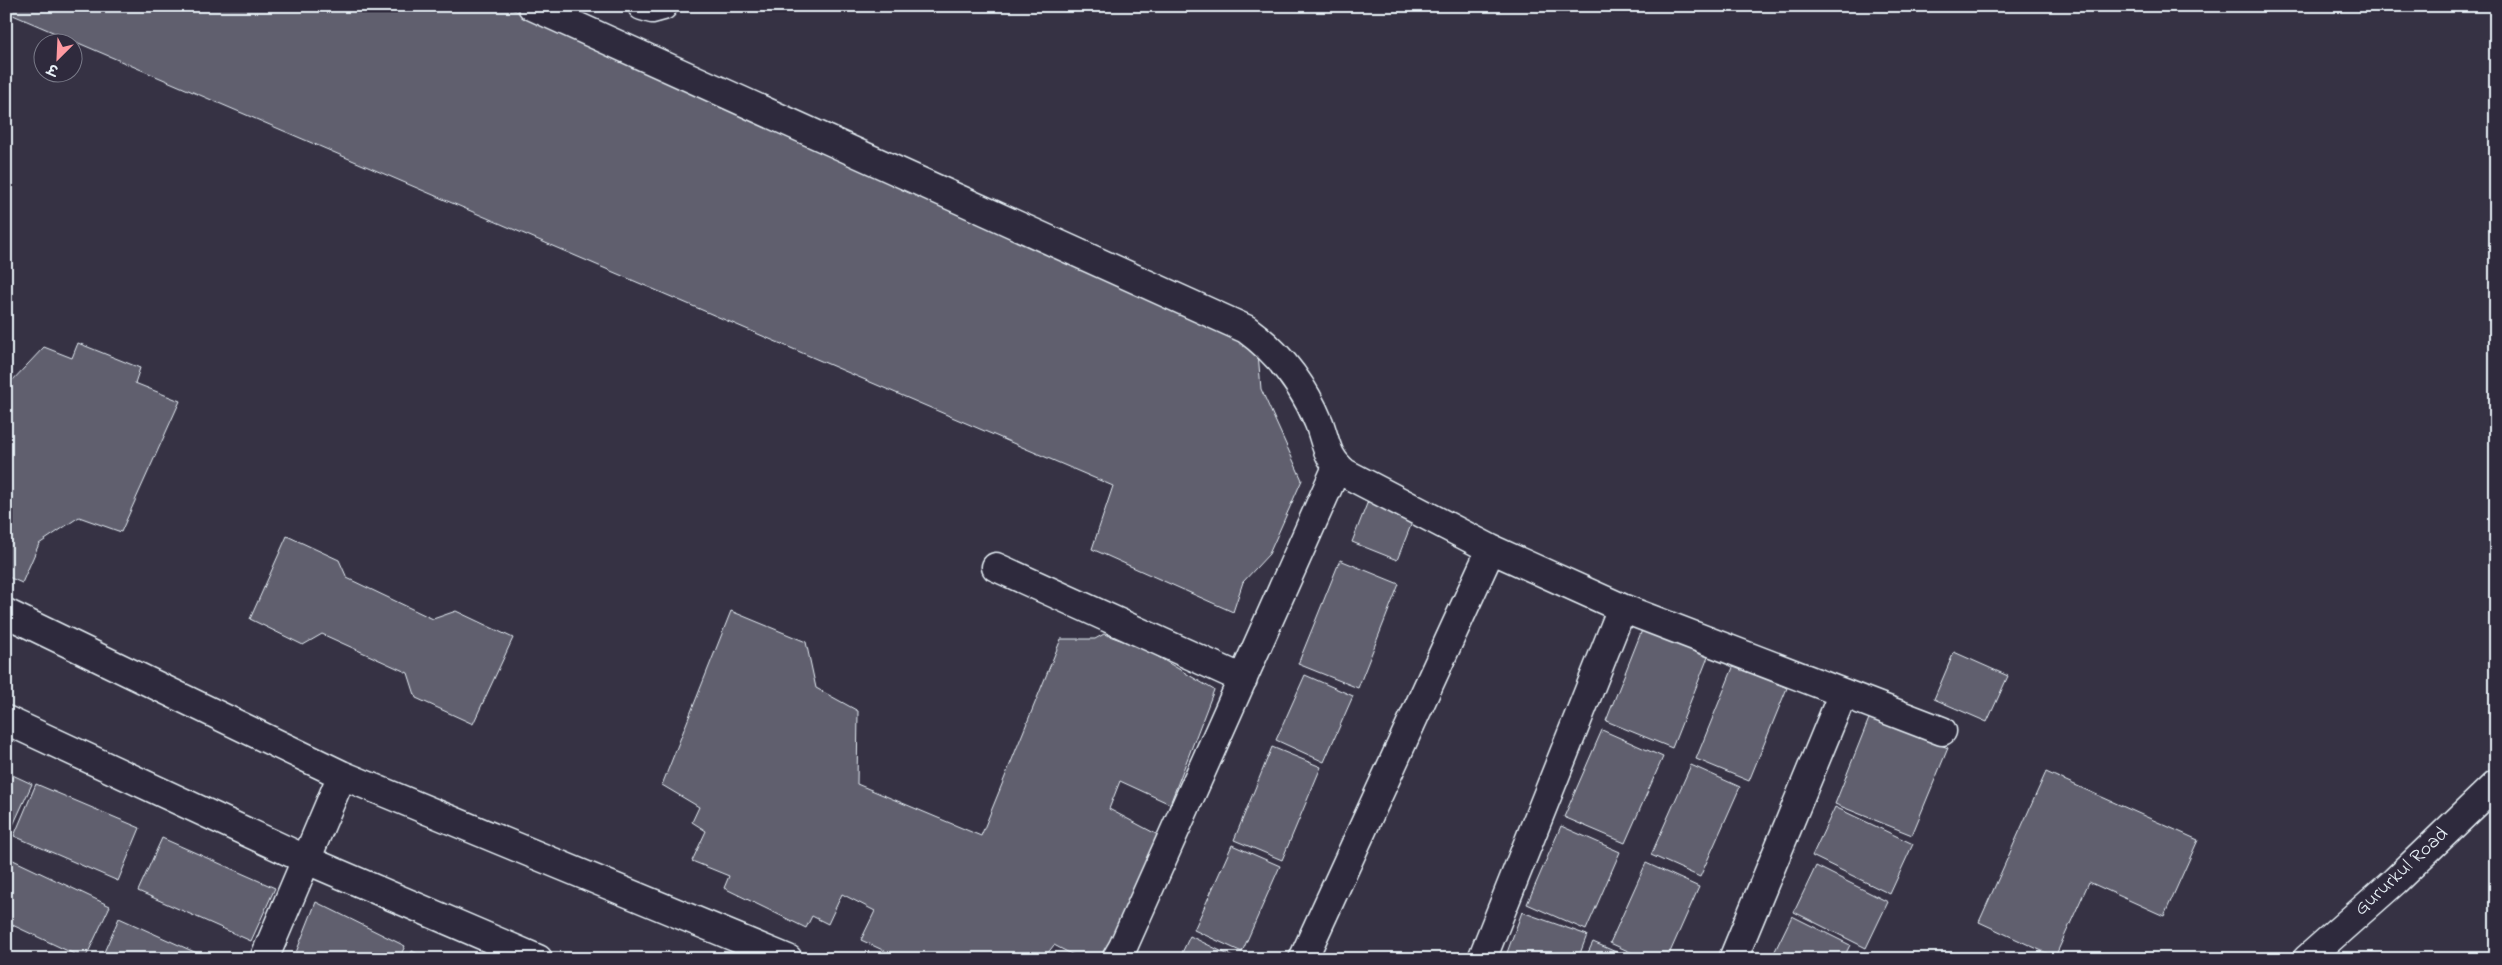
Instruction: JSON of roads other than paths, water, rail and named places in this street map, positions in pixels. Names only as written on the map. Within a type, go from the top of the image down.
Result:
[{"type":"street","points":[[532,6],[1246,330],[1276,354],[1303,391],[1319,424],[1330,458],[1338,467],[1345,473],[1491,549],[1622,608],[1942,731]]},
{"type":"street","points":[[642,6],[652,9],[663,6]]},
{"type":"street","points":[[1116,959],[1338,467]]},
{"type":"street","points":[[1303,959],[1491,549]]},
{"type":"street","points":[[996,567],[1243,679]]},
{"type":"street","points":[[1482,959],[1622,608]]},
{"type":"street","points":[[6,613],[342,775],[788,959]]},
{"type":"street","points":[[1734,959],[1843,693]]},
{"type":"street","points":[[6,720],[307,860],[538,959]]},
{"type":"street","points":[[264,959],[342,775]]},
{"type":"street","name":"Gururkul Road","points":[[2306,959],[2395,881],[2496,784]]}]
